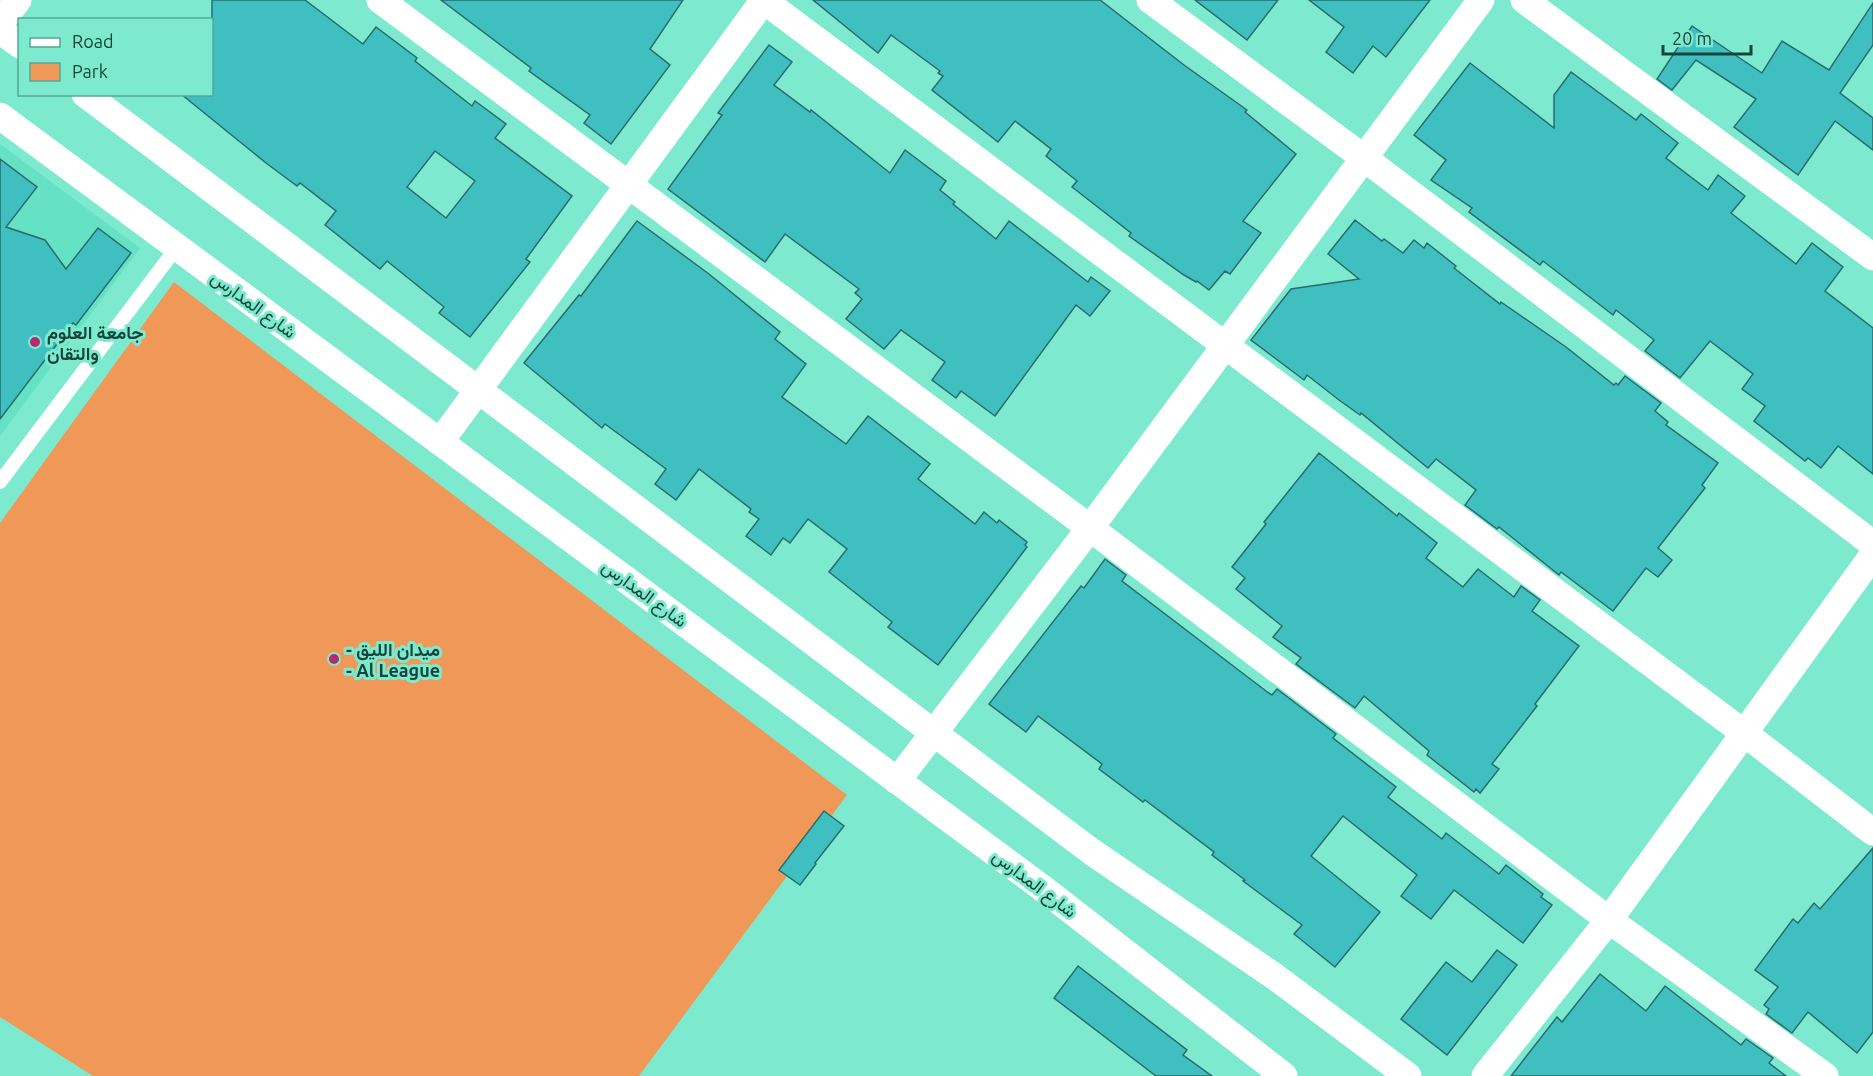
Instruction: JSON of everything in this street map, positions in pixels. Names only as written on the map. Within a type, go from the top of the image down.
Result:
[{"type":"street","points":[[0,23],[18,0]]},
{"type":"street","points":[[380,0],[1090,528],[1609,920],[1824,1076]]},
{"type":"street","points":[[440,442],[763,0],[1744,733],[1873,832]]},
{"type":"street","points":[[1150,0],[1364,158],[1873,544]]},
{"type":"street","points":[[897,781],[1227,346],[1481,0]]},
{"type":"street","points":[[1524,0],[1873,257]]},
{"type":"street","points":[[0,30],[18,44]]},
{"type":"street","points":[[88,96],[1092,852],[1274,976],[1407,1076]]},
{"type":"street","name":"شارع المدارس","points":[[0,116],[1041,887],[1284,1076]]},
{"type":"street","points":[[1485,1076],[1609,920],[1873,555]]},
{"type":"lane","points":[[0,482],[177,247]]},
{"type":"shaded area","name":"جامعة العلوم والتقان","points":[[0,144],[140,248],[0,436]]},
{"type":"green space","name":"- ميدان الليق - Al League","points":[[174,282],[847,795],[639,1076],[93,1076],[0,1017],[0,523]]},
{"type":"building","points":[[212,0],[305,0],[363,44],[376,27],[417,58],[415,61],[472,106],[475,101],[506,124],[495,138],[572,196],[526,259],[530,262],[470,337],[439,313],[444,307],[387,261],[380,269],[325,225],[336,211],[300,183],[297,186],[183,96],[213,96]],"holes":[[[435,151],[475,181],[446,218],[407,187]]]},
{"type":"building","points":[[441,0],[683,0],[650,49],[670,65],[611,144],[584,123],[590,115],[529,71],[531,68]]},
{"type":"building","points":[[813,0],[1100,0],[1247,110],[1245,112],[1296,154],[1243,221],[1261,233],[1230,274],[1225,271],[1209,290],[1129,236],[1131,233],[1072,187],[1077,181],[1046,156],[1051,149],[1015,121],[998,142],[932,90],[943,76],[938,73],[940,71],[891,35],[878,53]]},
{"type":"building","points":[[1195,0],[1278,0],[1247,40]]},
{"type":"building","points":[[1309,0],[1430,0],[1386,57],[1373,46],[1353,73],[1326,52],[1344,27]]},
{"type":"building","points":[[1873,3],[1873,45],[1840,93],[1873,118],[1873,150],[1835,121],[1798,175],[1734,127],[1756,99],[1696,60],[1672,90],[1657,79],[1692,26],[1762,73],[1782,41],[1829,70]]},
{"type":"building","points":[[769,45],[792,62],[774,85],[810,112],[811,110],[890,173],[905,150],[946,181],[940,190],[955,202],[953,204],[996,239],[1009,221],[1088,282],[1091,277],[1110,291],[1090,316],[1076,305],[995,416],[961,391],[956,398],[932,380],[945,362],[901,330],[884,349],[846,319],[862,299],[855,293],[859,289],[785,234],[765,262],[668,189],[722,115],[718,113]]},
{"type":"building","points":[[1470,63],[1554,128],[1554,95],[1571,72],[1636,120],[1641,114],[1678,143],[1666,158],[1708,190],[1718,175],[1745,196],[1731,213],[1796,264],[1812,243],[1843,267],[1825,291],[1873,328],[1873,474],[1838,446],[1821,468],[1808,458],[1805,461],[1754,421],[1765,406],[1742,389],[1753,374],[1710,341],[1680,378],[1645,351],[1654,340],[1616,310],[1613,315],[1543,261],[1540,265],[1469,212],[1472,208],[1431,180],[1446,160],[1414,135]]},
{"type":"building","name":"جامعة العلوم والتقان","points":[[0,159],[37,187],[6,227],[45,240],[66,269],[98,228],[131,253],[76,325],[73,323],[0,419]]},
{"type":"building","points":[[1355,220],[1382,241],[1384,239],[1403,253],[1414,240],[1424,248],[1427,243],[1456,266],[1454,268],[1500,304],[1501,302],[1566,347],[1614,385],[1616,383],[1618,385],[1625,376],[1661,403],[1655,411],[1668,422],[1666,425],[1718,463],[1702,485],[1705,488],[1658,548],[1672,560],[1658,577],[1646,568],[1613,611],[1561,572],[1559,575],[1499,527],[1497,529],[1465,505],[1476,490],[1436,459],[1428,468],[1361,413],[1360,415],[1307,375],[1304,380],[1251,340],[1291,289],[1359,279],[1328,254]]},
{"type":"building","points":[[637,221],[709,274],[780,332],[775,339],[806,364],[782,397],[846,444],[868,416],[930,464],[918,479],[975,524],[984,512],[997,523],[999,520],[1027,542],[1025,545],[1027,547],[938,665],[888,627],[892,622],[829,572],[847,549],[808,519],[790,543],[783,538],[771,555],[746,536],[759,519],[749,512],[751,509],[699,469],[676,500],[655,484],[666,469],[605,424],[602,428],[524,363],[579,295],[581,296]]},
{"type":"building","points":[[1319,453],[1397,516],[1399,513],[1437,543],[1426,558],[1463,587],[1478,569],[1514,597],[1521,586],[1540,600],[1532,611],[1579,646],[1535,704],[1537,706],[1492,764],[1499,769],[1480,793],[1476,789],[1474,792],[1427,755],[1429,751],[1364,696],[1355,708],[1296,664],[1301,658],[1273,637],[1282,626],[1236,589],[1245,578],[1232,567],[1266,524],[1264,522]]},
{"type":"building","points":[[1105,559],[1126,575],[1122,581],[1266,691],[1272,695],[1277,689],[1336,734],[1333,738],[1396,787],[1388,797],[1442,839],[1446,833],[1499,874],[1506,865],[1543,894],[1541,897],[1552,905],[1523,943],[1454,890],[1431,919],[1401,896],[1417,875],[1343,816],[1311,856],[1380,912],[1335,967],[1294,934],[1302,925],[1243,881],[1245,880],[1212,855],[1214,852],[1099,769],[1102,764],[1038,716],[1026,732],[989,704],[1081,586],[1084,588]]},
{"type":"building","points":[[824,811],[844,826],[800,885],[779,870]]},
{"type":"building","points":[[1873,848],[1873,1032],[1857,1053],[1808,1012],[1792,1033],[1766,1014],[1769,1009],[1764,1005],[1778,987],[1755,970],[1793,919],[1798,923],[1814,903],[1820,909]]},
{"type":"building","points":[[1497,950],[1517,965],[1447,1055],[1401,1019],[1446,962],[1472,982]]},
{"type":"building","points":[[1078,966],[1187,1050],[1183,1055],[1212,1076],[1156,1076],[1054,998]]},
{"type":"building","points":[[1600,974],[1646,1011],[1665,986],[1741,1045],[1746,1039],[1773,1058],[1769,1063],[1786,1076],[1511,1076],[1557,1017],[1562,1022]]},
{"type":"place","name":"جامعة العلوم والتقان","points":[[35,342]]},
{"type":"place","name":"- ميدان الليق - Al League","points":[[334,659]]}]
